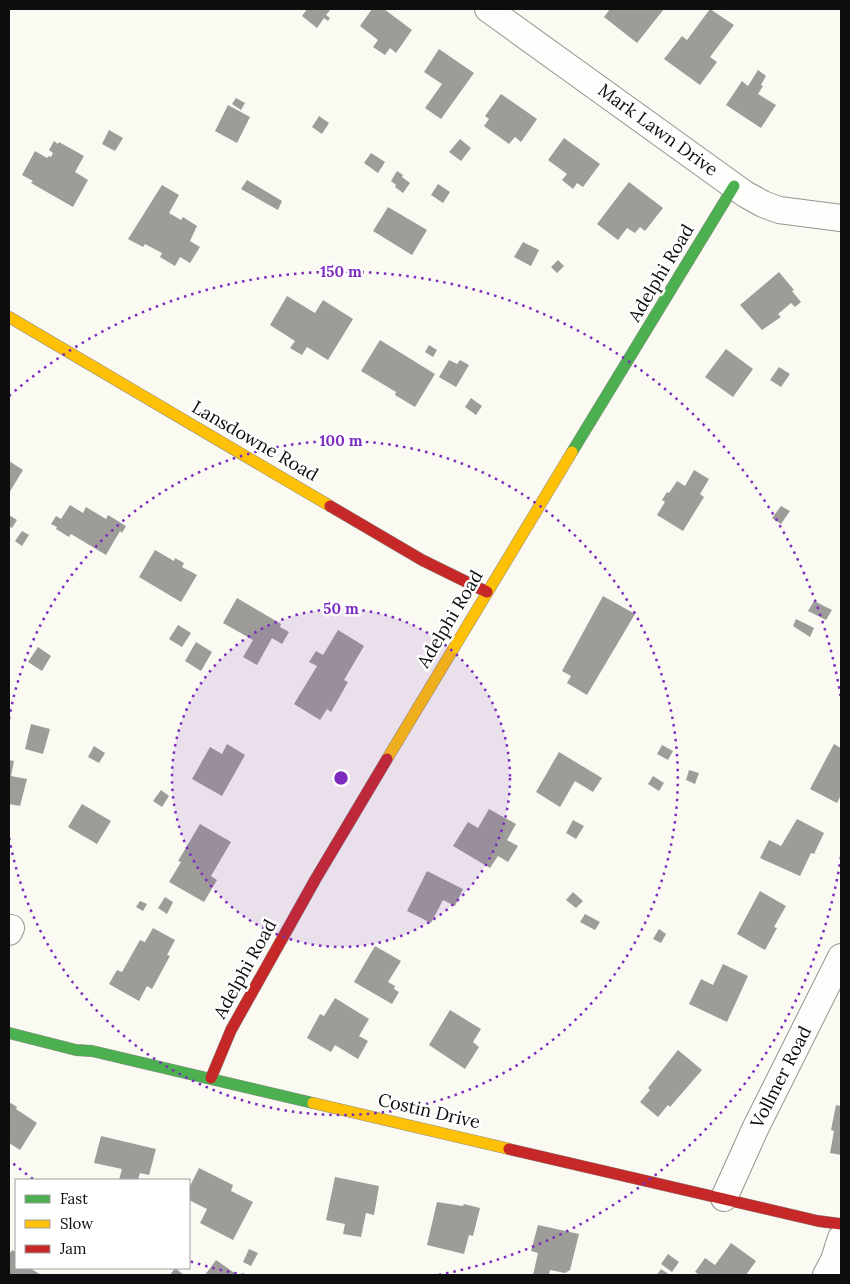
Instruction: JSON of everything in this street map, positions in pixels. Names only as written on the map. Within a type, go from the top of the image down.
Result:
[{"type":"street","name":"Mark Lawn Drive","points":[[488,9],[734,186],[763,204],[779,210],[841,218]]},
{"type":"street","name":"Adelphi Road","points":[[212,1078],[230,1030],[315,880],[487,592],[734,186]]},
{"type":"street","name":"Lansdowne Road","points":[[9,317],[422,560],[487,592]]},
{"type":"street","name":"Vollmer Road","points":[[724,1198],[755,1128],[841,957]]},
{"type":"street","name":"Costin Drive","points":[[9,1033],[76,1050],[92,1051],[212,1078],[818,1221],[841,1224]]},
{"type":"street","points":[[826,1275],[834,1260],[841,1238]]},
{"type":"building","points":[[307,9],[331,9],[326,15],[330,18],[328,21],[324,18],[317,28],[302,16]]},
{"type":"building","points":[[372,9],[384,9],[412,30],[396,53],[390,48],[385,55],[373,47],[378,40],[360,26]]},
{"type":"building","points":[[610,9],[664,9],[637,43],[604,17]]},
{"type":"building","points":[[710,9],[734,25],[710,57],[717,62],[700,85],[664,59],[682,36],[687,40]]},
{"type":"building","points":[[439,49],[474,73],[441,119],[425,108],[442,84],[424,72]]},
{"type":"building","points":[[758,70],[766,76],[758,94],[776,105],[761,128],[726,105],[742,81],[748,86]]},
{"type":"building","points":[[501,94],[537,119],[521,142],[515,137],[509,144],[484,126],[489,119],[485,116]]},
{"type":"building","points":[[236,98],[245,103],[241,110],[232,104]]},
{"type":"building","points":[[228,105],[250,117],[237,143],[215,131]]},
{"type":"building","points":[[319,116],[329,123],[322,134],[312,127]]},
{"type":"building","points":[[109,130],[123,138],[115,151],[102,144]]},
{"type":"building","points":[[564,138],[600,164],[583,187],[577,183],[573,189],[562,180],[567,174],[548,160]]},
{"type":"building","points":[[460,139],[471,148],[461,161],[449,152]]},
{"type":"building","points":[[54,141],[84,156],[75,172],[88,180],[73,207],[31,183],[33,181],[22,175],[35,151],[47,158],[51,157],[53,153],[49,150]]},
{"type":"building","points":[[371,153],[385,162],[378,173],[364,163]]},
{"type":"building","points":[[397,171],[410,183],[403,193],[391,181]]},
{"type":"building","points":[[247,180],[282,201],[278,210],[241,189]]},
{"type":"building","points":[[629,182],[663,208],[645,231],[640,227],[635,233],[627,228],[618,240],[597,224]]},
{"type":"building","points":[[438,184],[450,192],[443,203],[431,195]]},
{"type":"building","points":[[162,185],[179,195],[169,213],[181,220],[183,217],[197,226],[190,241],[200,247],[190,263],[180,257],[175,266],[160,257],[162,253],[145,244],[143,247],[128,239]]},
{"type":"building","points":[[388,207],[427,230],[412,255],[373,231]]},
{"type":"building","points":[[523,242],[539,250],[531,266],[514,257]]},
{"type":"building","points":[[558,260],[564,266],[557,273],[551,267]]},
{"type":"building","points":[[779,272],[801,302],[795,307],[791,303],[778,314],[781,317],[762,330],[740,305]]},
{"type":"building","points":[[287,296],[315,313],[323,300],[353,319],[328,360],[307,347],[302,355],[290,348],[295,341],[270,325]]},
{"type":"building","points":[[380,340],[435,374],[415,407],[395,395],[396,392],[361,371]]},
{"type":"building","points":[[429,345],[437,350],[433,357],[425,352]]},
{"type":"building","points":[[726,349],[753,369],[733,397],[705,377]]},
{"type":"building","points":[[449,360],[457,364],[460,360],[469,365],[456,387],[439,377]]},
{"type":"building","points":[[779,367],[790,374],[781,387],[770,380]]},
{"type":"building","points":[[471,398],[482,406],[476,415],[465,407]]},
{"type":"building","points":[[9,461],[23,470],[9,493]]},
{"type":"building","points":[[694,470],[709,479],[700,494],[704,497],[683,531],[657,515],[665,502],[662,500],[667,492],[669,493],[677,481],[685,486]]},
{"type":"building","points":[[70,505],[83,513],[86,507],[106,519],[108,515],[126,526],[122,533],[120,531],[106,555],[71,534],[69,537],[51,524],[56,516],[61,519]]},
{"type":"building","points":[[781,506],[790,511],[781,524],[772,518]]},
{"type":"building","points":[[9,515],[17,520],[12,528],[9,526]]},
{"type":"building","points":[[22,531],[29,535],[22,546],[15,541]]},
{"type":"building","points":[[155,550],[174,561],[175,558],[184,563],[182,567],[197,575],[181,602],[139,577]]},
{"type":"building","points":[[603,596],[635,614],[587,695],[567,683],[571,676],[562,671]]},
{"type":"building","points":[[237,598],[281,624],[280,627],[289,632],[282,644],[272,638],[257,665],[243,657],[253,640],[223,623]]},
{"type":"building","points":[[814,601],[832,610],[826,620],[808,611]]},
{"type":"building","points":[[796,619],[814,628],[810,637],[793,626]]},
{"type":"building","points":[[178,625],[191,633],[182,647],[169,639]]},
{"type":"building","points":[[338,630],[364,646],[344,680],[348,682],[331,712],[327,709],[320,720],[294,704],[317,666],[309,662],[316,651],[323,655]]},
{"type":"building","points":[[196,642],[212,652],[201,671],[185,661]]},
{"type":"building","points":[[38,647],[51,656],[42,671],[28,662]]},
{"type":"building","points":[[31,724],[50,729],[43,754],[25,749]]},
{"type":"building","points":[[227,744],[245,755],[222,796],[192,779],[210,747],[222,754]]},
{"type":"building","points":[[834,744],[841,748],[841,795],[837,803],[810,789]]},
{"type":"building","points":[[662,745],[673,751],[668,760],[657,754]]},
{"type":"building","points":[[94,746],[105,753],[99,763],[88,757]]},
{"type":"building","points":[[559,752],[602,778],[593,792],[575,781],[560,807],[536,792]]},
{"type":"building","points":[[9,760],[14,761],[11,776],[27,779],[20,806],[9,804]]},
{"type":"building","points":[[689,770],[699,773],[695,784],[686,780]]},
{"type":"building","points":[[653,776],[664,783],[659,791],[648,784]]},
{"type":"building","points":[[161,790],[169,796],[162,807],[153,801]]},
{"type":"building","points":[[82,804],[111,821],[97,844],[68,827]]},
{"type":"building","points":[[489,809],[516,824],[507,840],[518,846],[508,862],[498,856],[490,868],[453,846],[468,822],[478,828]]},
{"type":"building","points":[[797,819],[824,833],[814,854],[811,853],[800,876],[760,858],[769,840],[781,846]]},
{"type":"building","points":[[573,820],[584,826],[576,839],[566,833]]},
{"type":"building","points":[[200,824],[231,842],[211,876],[217,880],[204,902],[169,882],[181,862],[178,861]]},
{"type":"building","points":[[427,871],[463,889],[455,906],[443,900],[431,923],[407,911]]},
{"type":"building","points":[[760,891],[786,906],[774,927],[777,928],[765,950],[737,934]]},
{"type":"building","points":[[573,892],[583,901],[576,908],[566,900]]},
{"type":"building","points":[[165,897],[173,902],[167,914],[158,908]]},
{"type":"building","points":[[140,901],[147,904],[143,911],[136,907]]},
{"type":"building","points":[[585,914],[600,922],[595,930],[580,922]]},
{"type":"building","points":[[153,928],[175,940],[167,955],[170,956],[152,989],[147,986],[139,1001],[109,984],[117,970],[122,972],[140,940],[145,942]]},
{"type":"building","points":[[659,929],[666,934],[661,943],[653,939]]},
{"type":"building","points":[[375,946],[401,961],[388,982],[395,986],[394,989],[399,992],[392,1004],[354,982]]},
{"type":"building","points":[[723,964],[748,976],[727,1022],[689,1004],[701,979],[713,985]]},
{"type":"building","points":[[335,998],[369,1019],[359,1036],[368,1041],[358,1059],[335,1045],[331,1052],[307,1038],[320,1014],[324,1016]]},
{"type":"building","points":[[450,1010],[481,1029],[473,1042],[479,1047],[465,1069],[429,1045]]},
{"type":"building","points":[[678,1050],[702,1070],[670,1107],[668,1105],[658,1117],[640,1102],[650,1090],[648,1088]]},
{"type":"building","points":[[9,1102],[37,1123],[20,1150],[9,1143]]},
{"type":"building","points":[[836,1105],[841,1106],[841,1155],[830,1153],[834,1131],[831,1130]]},
{"type":"building","points":[[101,1136],[156,1149],[149,1175],[140,1173],[138,1179],[119,1179],[122,1169],[94,1163]]},
{"type":"building","points":[[199,1168],[233,1185],[231,1191],[253,1202],[233,1240],[200,1223],[207,1209],[190,1200],[190,1186]]},
{"type":"building","points":[[335,1177],[379,1186],[374,1215],[366,1213],[361,1237],[343,1234],[345,1224],[326,1220]]},
{"type":"building","points":[[437,1202],[463,1206],[464,1204],[480,1208],[473,1236],[469,1235],[464,1254],[427,1245]]},
{"type":"building","points":[[538,1225],[579,1234],[570,1270],[565,1273],[550,1270],[549,1275],[533,1275],[538,1253],[531,1251]]},
{"type":"building","points":[[731,1243],[756,1261],[746,1275],[700,1275],[695,1272],[705,1258],[715,1265]]},
{"type":"building","points":[[249,1249],[258,1253],[251,1266],[243,1262]]},
{"type":"building","points":[[12,1250],[15,1252],[15,1269],[32,1269],[41,1275],[9,1275],[9,1255]]},
{"type":"building","points":[[668,1254],[679,1262],[672,1272],[661,1264]]},
{"type":"building","points":[[216,1260],[236,1274],[205,1275]]},
{"type":"building","points":[[176,1269],[184,1275],[170,1275]]},
{"type":"building","points":[[661,1269],[670,1275],[657,1275]]},
{"type":"traffic: fast","points":[[572,452],[734,186]]},
{"type":"traffic: fast","points":[[9,1033],[76,1050],[92,1051],[313,1103]]},
{"type":"traffic: slow","points":[[9,317],[330,506]]},
{"type":"traffic: slow","points":[[387,759],[572,452]]},
{"type":"traffic: slow","points":[[313,1103],[509,1149]]},
{"type":"traffic: jam","points":[[330,506],[422,560],[487,592]]},
{"type":"traffic: jam","points":[[211,1078],[231,1030],[315,880],[387,759]]},
{"type":"traffic: jam","points":[[509,1149],[818,1221],[841,1224]]}]
